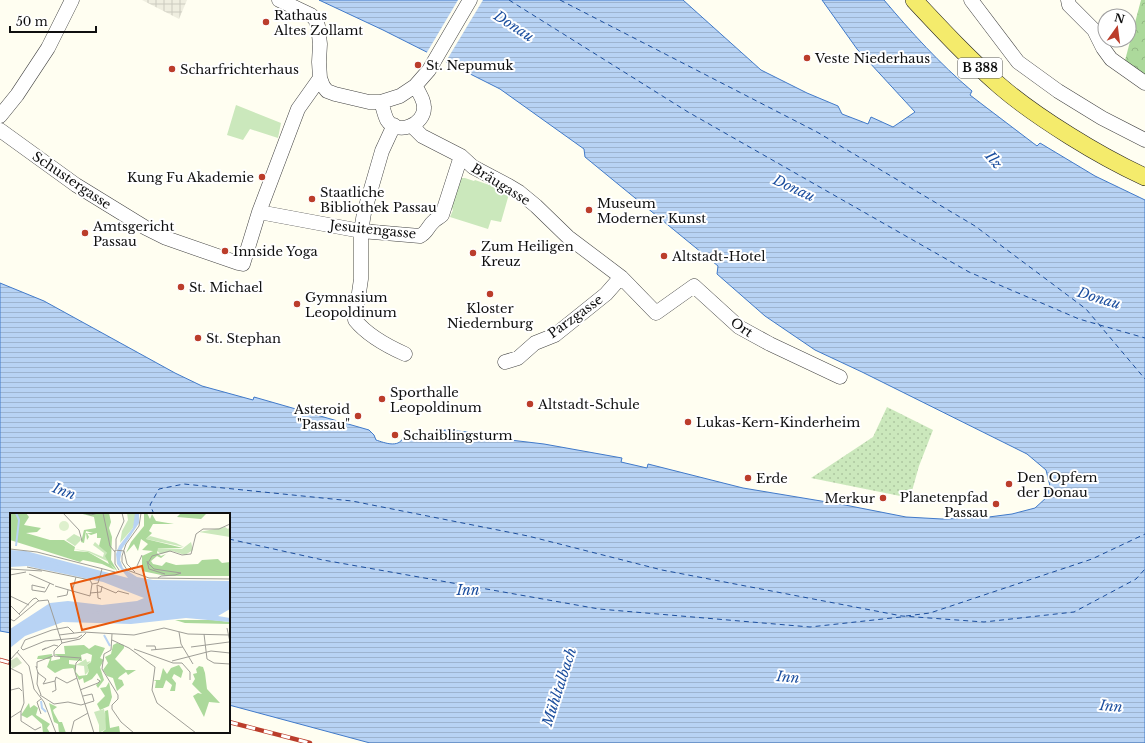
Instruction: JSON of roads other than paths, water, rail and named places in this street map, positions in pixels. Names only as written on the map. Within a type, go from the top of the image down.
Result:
[{"type":"main road","name":"B 388","points":[[914,0],[956,45],[1001,87],[1025,106],[1095,151],[1145,177]]},
{"type":"street","points":[[0,116],[17,95],[48,48],[72,0]]},
{"type":"street","points":[[279,0],[311,15],[315,19],[318,26],[320,44],[320,78],[327,91],[369,102],[381,102],[400,96],[415,86],[426,74],[470,0]]},
{"type":"street","points":[[971,0],[1018,62],[1058,91],[1102,118],[1145,140]]},
{"type":"street","points":[[1068,0],[1069,5],[1094,30],[1103,48],[1111,59],[1145,83]]},
{"type":"street","points":[[259,212],[298,109],[320,78]]},
{"type":"street","points":[[381,102],[388,121],[401,127],[412,126],[420,119],[423,114],[424,107],[422,99],[415,86]]},
{"type":"street","points":[[394,125],[382,152],[364,213],[361,279],[355,320],[362,330],[393,349],[405,354]]},
{"type":"street","name":"Bräugasse","points":[[412,126],[422,136],[461,156],[473,167],[519,192],[568,237],[621,276],[656,313]]},
{"type":"street","name":"Schustergasse","points":[[0,130],[76,184],[146,228],[166,238],[238,264],[243,264],[259,212]]},
{"type":"street","name":"Jesuitengasse","points":[[259,212],[362,231],[420,236],[424,234],[433,221],[442,214],[461,156]]},
{"type":"street","name":"Parzgasse","points":[[505,362],[518,358],[535,343],[555,335],[606,294],[621,276]]},
{"type":"street","name":"Ort","points":[[656,313],[694,286],[738,327],[840,377]]},
{"type":"water","name":"Inn","points":[[319,0],[683,0],[761,70],[807,93],[838,106],[842,114],[868,124],[871,117],[893,127],[915,112],[857,49],[822,0],[884,0],[926,47],[972,91],[970,95],[983,105],[1037,146],[1040,143],[1095,176],[1145,200],[1145,743],[370,743],[230,705],[230,513],[10,513],[10,633],[0,631],[0,283],[44,301],[175,373],[202,386],[253,400],[254,397],[369,430],[374,435],[376,440],[387,443],[395,444],[403,438],[411,438],[419,435],[427,438],[437,438],[444,435],[444,430],[468,432],[468,435],[544,444],[622,458],[621,462],[647,468],[648,464],[743,488],[906,517],[942,519],[981,518],[1012,514],[1035,508],[1047,497],[1050,486],[1046,470],[1027,454],[815,350],[765,316],[717,274],[718,266],[585,157],[584,149],[500,89],[383,30]]},
{"type":"railway","points":[[0,660],[10,663]]},
{"type":"railway","points":[[230,722],[310,743]]},
{"type":"place","name":"Rathaus Altes Zollamt","points":[[266,22]]},
{"type":"place","name":"Veste Niederhaus","points":[[807,58]]},
{"type":"place","name":"St. Nepumuk","points":[[418,65]]},
{"type":"place","name":"Scharfrichterhaus","points":[[172,69]]},
{"type":"place","name":"Kung Fu Akademie","points":[[262,177]]},
{"type":"place","name":"Staatliche Bibliothek Passau","points":[[312,199]]},
{"type":"place","name":"Museum Moderner Kunst","points":[[589,210]]},
{"type":"place","name":"Amtsgericht Passau","points":[[85,233]]},
{"type":"place","name":"Innside Yoga","points":[[225,251]]},
{"type":"place","name":"Zum Heiligen Kreuz","points":[[473,253]]},
{"type":"place","name":"Altstadt-Hotel","points":[[664,256]]},
{"type":"place","name":"St. Michael","points":[[181,287]]},
{"type":"place","name":"Kloster Niedernburg","points":[[490,294]]},
{"type":"place","name":"Gymnasium Leopoldinum","points":[[297,304]]},
{"type":"place","name":"St. Stephan","points":[[198,338]]},
{"type":"place","name":"Sporthalle Leopoldinum","points":[[382,399]]},
{"type":"place","name":"Altstadt-Schule","points":[[530,404]]},
{"type":"place","name":"Asteroid \"Passau\"","points":[[358,416]]},
{"type":"place","name":"Lukas-Kern-Kinderheim","points":[[688,422]]},
{"type":"place","name":"Schaiblingsturm","points":[[395,435]]},
{"type":"place","name":"Erde","points":[[748,478]]},
{"type":"place","name":"Den Opfern der Donau","points":[[1009,484]]},
{"type":"place","name":"Merkur","points":[[883,498]]},
{"type":"place","name":"Planetenpfad Passau","points":[[996,504]]},
{"type":"water label","name":"Donau","points":[[514,26]]},
{"type":"water label","name":"Ilz","points":[[994,160]]},
{"type":"water label","name":"Donau","points":[[794,188]]},
{"type":"water label","name":"Donau","points":[[1099,298]]},
{"type":"water label","name":"Mühltalbach","points":[[559,687]]}]
